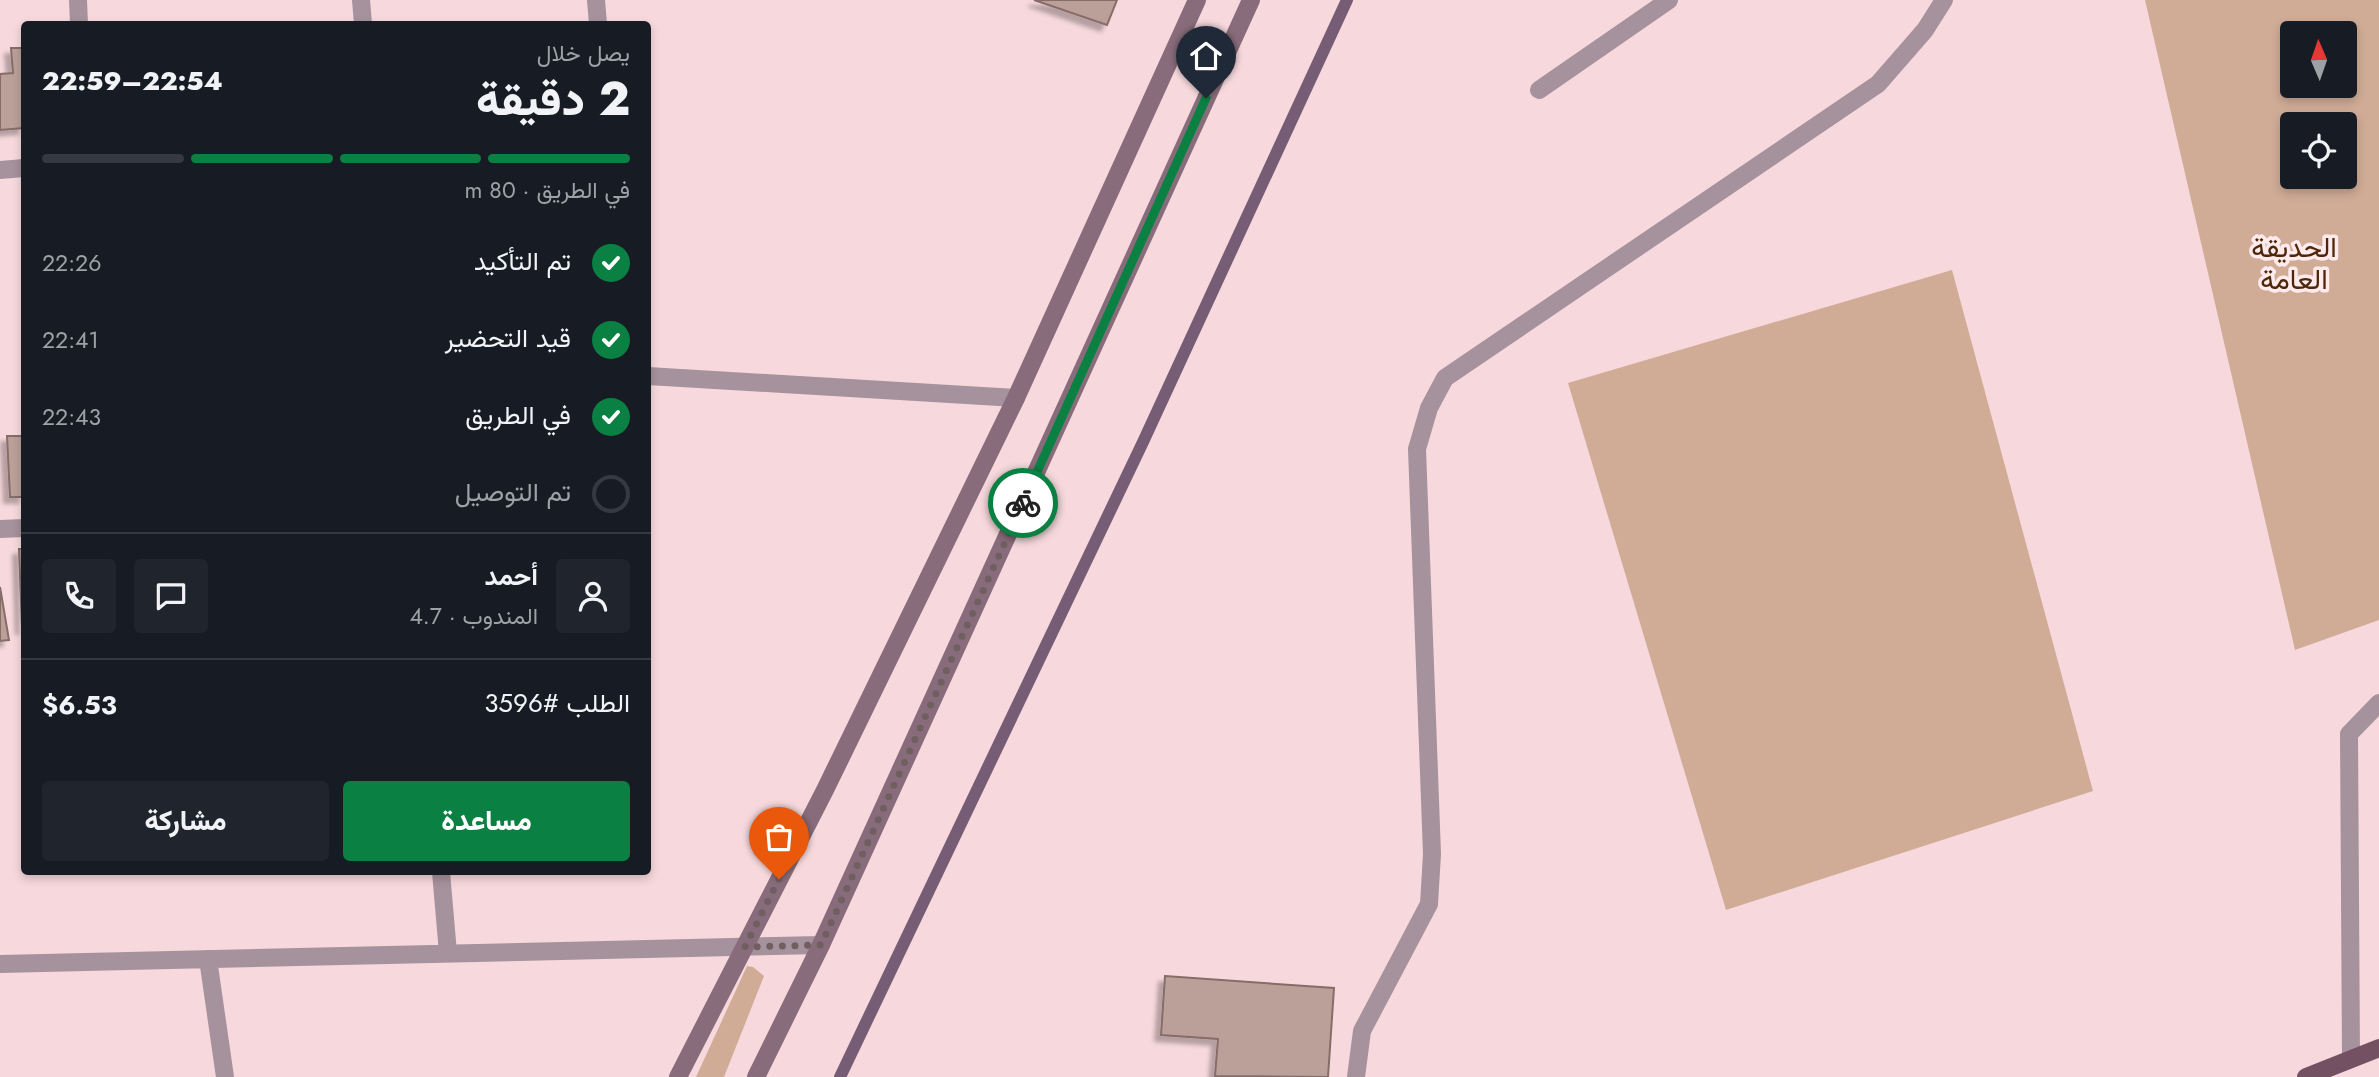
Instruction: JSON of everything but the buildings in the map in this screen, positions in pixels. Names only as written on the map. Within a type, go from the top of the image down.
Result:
[{"type":"main road","points":[[678,1077],[825,790],[1016,398],[1197,0]]},
{"type":"main road","points":[[756,1077],[821,945],[1251,0]]},
{"type":"main road","points":[[2306,1077],[2379,1048]]},
{"type":"street","points":[[78,0],[79,21]]},
{"type":"street","points":[[361,0],[363,21]]},
{"type":"street","points":[[596,0],[598,21]]},
{"type":"street","points":[[1539,90],[1669,0]]},
{"type":"street","points":[[1356,1077],[1363,1031],[1429,904],[1432,854],[1417,449],[1429,408],[1439,388],[1445,378],[1878,84],[1926,30],[1944,0]]},
{"type":"street","points":[[0,170],[21,168]]},
{"type":"street","points":[[651,376],[1016,398]]},
{"type":"street","points":[[0,529],[21,528]]},
{"type":"street","points":[[2351,1059],[2349,734],[2379,703]]},
{"type":"street","points":[[441,875],[448,953]]},
{"type":"street","points":[[0,964],[821,945]]},
{"type":"street","points":[[208,959],[225,1077]]},
{"type":"green space","name":"الحديقة العامة","points":[[2145,0],[2379,0],[2379,620],[2295,650]]},
{"type":"green space","points":[[1952,270],[2093,791],[1726,910],[1568,383]]},
{"type":"green space","points":[[747,966],[753,967],[764,976],[724,1077],[696,1077]]},
{"type":"waterway","points":[[840,1077],[1143,442],[1347,0]]},
{"type":"way so far","points":[[779,879],[745,947],[821,945],[1023,503]]},
{"type":"route","points":[[1023,503],[1206,98]]}]
